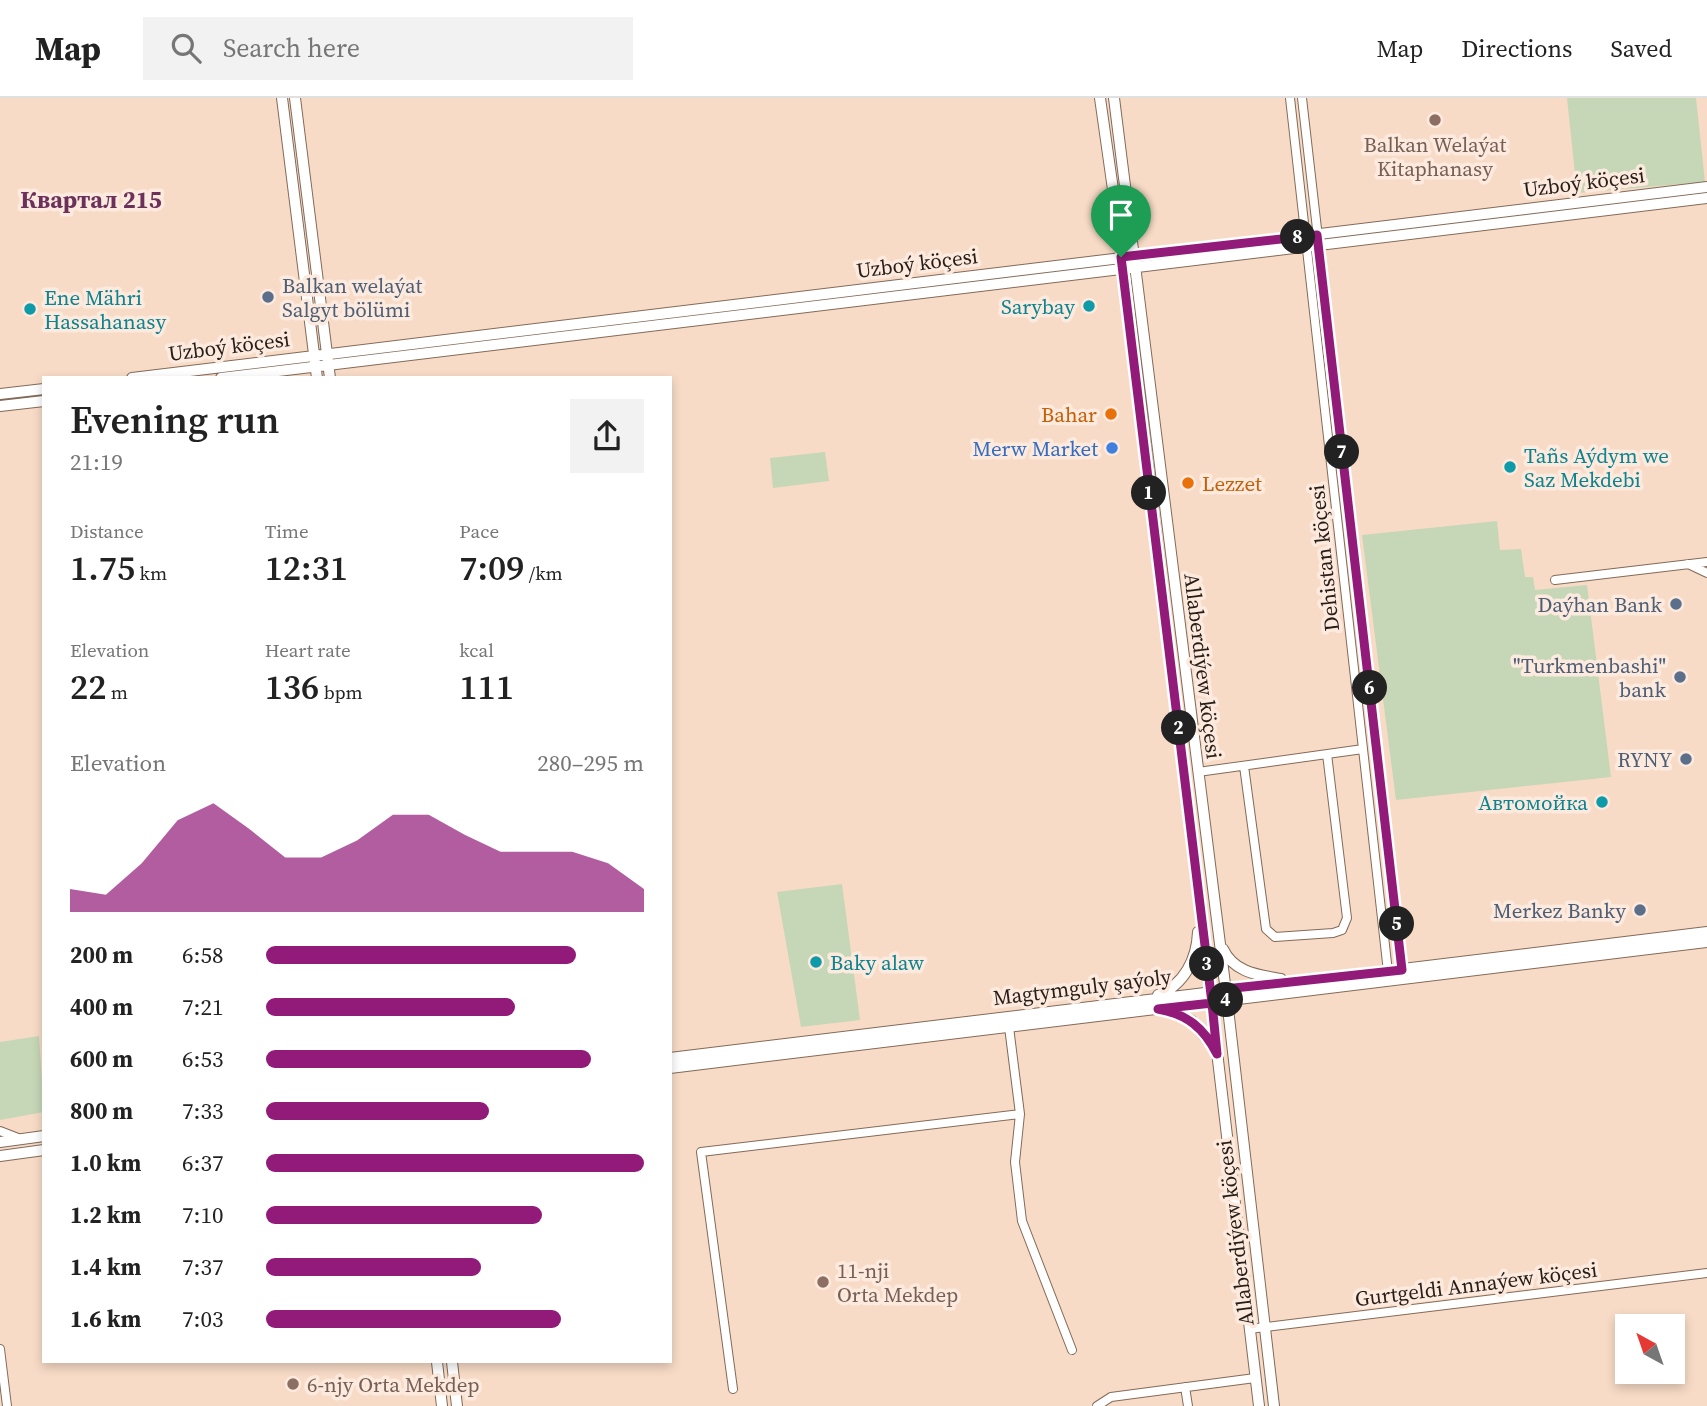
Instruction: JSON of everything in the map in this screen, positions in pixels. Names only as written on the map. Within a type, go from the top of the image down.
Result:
[{"type":"street","points":[[282,98],[317,376]]},
{"type":"street","points":[[295,98],[330,376]]},
{"type":"street","name":"Allaberdiýew köçesi","points":[[1100,98],[1128,261],[1198,772],[1274,1406]]},
{"type":"street","name":"Allaberdiýew köçesi","points":[[1114,98],[1128,261],[1198,900],[1259,1406]]},
{"type":"street","name":"Dehistan köçesi","points":[[1290,98],[1312,240],[1402,970]]},
{"type":"street","name":"Dehistan köçesi","points":[[1302,98],[1312,240],[1388,972]]},
{"type":"street","name":"Uzboý köçesi","points":[[1312,240],[1707,187]]},
{"type":"street","name":"Uzboý köçesi","points":[[152,376],[742,317],[1128,261],[1707,198]]},
{"type":"street","name":"Uzboý köçesi","points":[[231,376],[314,360]]},
{"type":"street","points":[[0,394],[42,389]]},
{"type":"street","points":[[0,406],[42,401]]},
{"type":"street","points":[[1555,580],[1707,562]]},
{"type":"street","points":[[1688,564],[1707,573]]},
{"type":"street","points":[[1198,772],[1363,749]]},
{"type":"street","points":[[1244,766],[1266,929],[1275,937],[1333,933],[1342,930],[1347,918],[1327,754]]},
{"type":"street","points":[[1143,1000],[1174,988],[1183,978],[1198,936],[1198,900]]},
{"type":"street","name":"Magtymguly şaýoly","points":[[672,1058],[868,1031],[1210,990],[1388,972],[1707,932]]},
{"type":"street","points":[[1220,941],[1227,958],[1248,973],[1303,980]]},
{"type":"street","name":"Magtymguly şaýoly","points":[[672,1068],[1707,942]]},
{"type":"street","points":[[1158,1009],[1192,1021],[1210,1038],[1217,1054]]},
{"type":"street","points":[[1009,1027],[1020,1114],[1015,1162],[1022,1221],[1072,1350]]},
{"type":"street","points":[[733,1389],[701,1153],[1020,1114]]},
{"type":"street","points":[[0,1131],[21,1139]]},
{"type":"street","points":[[0,1142],[42,1136]]},
{"type":"street","points":[[0,1156],[42,1150]]},
{"type":"street","name":"Gurtgeldi Annaýew köçesi","points":[[1249,1329],[1707,1273]]},
{"type":"street","points":[[0,1349],[7,1406]]},
{"type":"street","points":[[437,1363],[442,1406]]},
{"type":"street","points":[[452,1363],[457,1406]]},
{"type":"street","points":[[1097,1406],[1111,1397],[1255,1378]]},
{"type":"street","points":[[1185,1387],[1188,1406]]},
{"type":"green space","points":[[1567,98],[1696,98],[1705,182],[1577,193]]},
{"type":"green space","points":[[825,452],[829,481],[773,488],[770,458]]},
{"type":"green space","points":[[1497,521],[1500,550],[1521,549],[1525,577],[1533,577],[1535,590],[1587,585],[1611,777],[1396,800],[1362,535]]},
{"type":"green space","points":[[842,884],[860,1020],[801,1027],[777,892]]},
{"type":"green space","points":[[39,1036],[42,1112],[0,1120],[0,1042]]},
{"type":"place","name":"Balkan Welaýat Kitaphanasy","points":[[1435,120]]},
{"type":"place","name":"Balkan welaýat Salgyt bölümi","points":[[268,297]]},
{"type":"place","name":"Sarybay","points":[[1089,306]]},
{"type":"place","name":"Ene Mähri Hassahanasy","points":[[30,309]]},
{"type":"place","name":"Bahar","points":[[1111,414]]},
{"type":"place","name":"Merw Market","points":[[1112,448]]},
{"type":"place","name":"Tañs Aýdym we Saz Mekdebi","points":[[1510,467]]},
{"type":"place","name":"Lezzet","points":[[1188,483]]},
{"type":"place","name":"Daýhan Bank","points":[[1676,604]]},
{"type":"place","name":"\"Turkmenbashi\" bank","points":[[1680,677]]},
{"type":"place","name":"RYNY","points":[[1686,759]]},
{"type":"place","name":"Автомойка","points":[[1602,802]]},
{"type":"place","name":"Merkez Banky","points":[[1640,910]]},
{"type":"place","name":"Baky alaw","points":[[816,962]]},
{"type":"place","name":"11-nji Orta Mekdep","points":[[823,1282]]},
{"type":"place","name":"6-njy Orta Mekdep","points":[[293,1384]]},
{"type":"district","name":"Квартал 215","points":[[91,199]]},
{"type":"route","points":[[1121,257],[1187,816],[1212,1003],[1158,1009],[1192,1021],[1210,1038],[1217,1054],[1212,1003],[1227,1000],[1225,989],[1402,970],[1317,235],[1121,257]]}]
